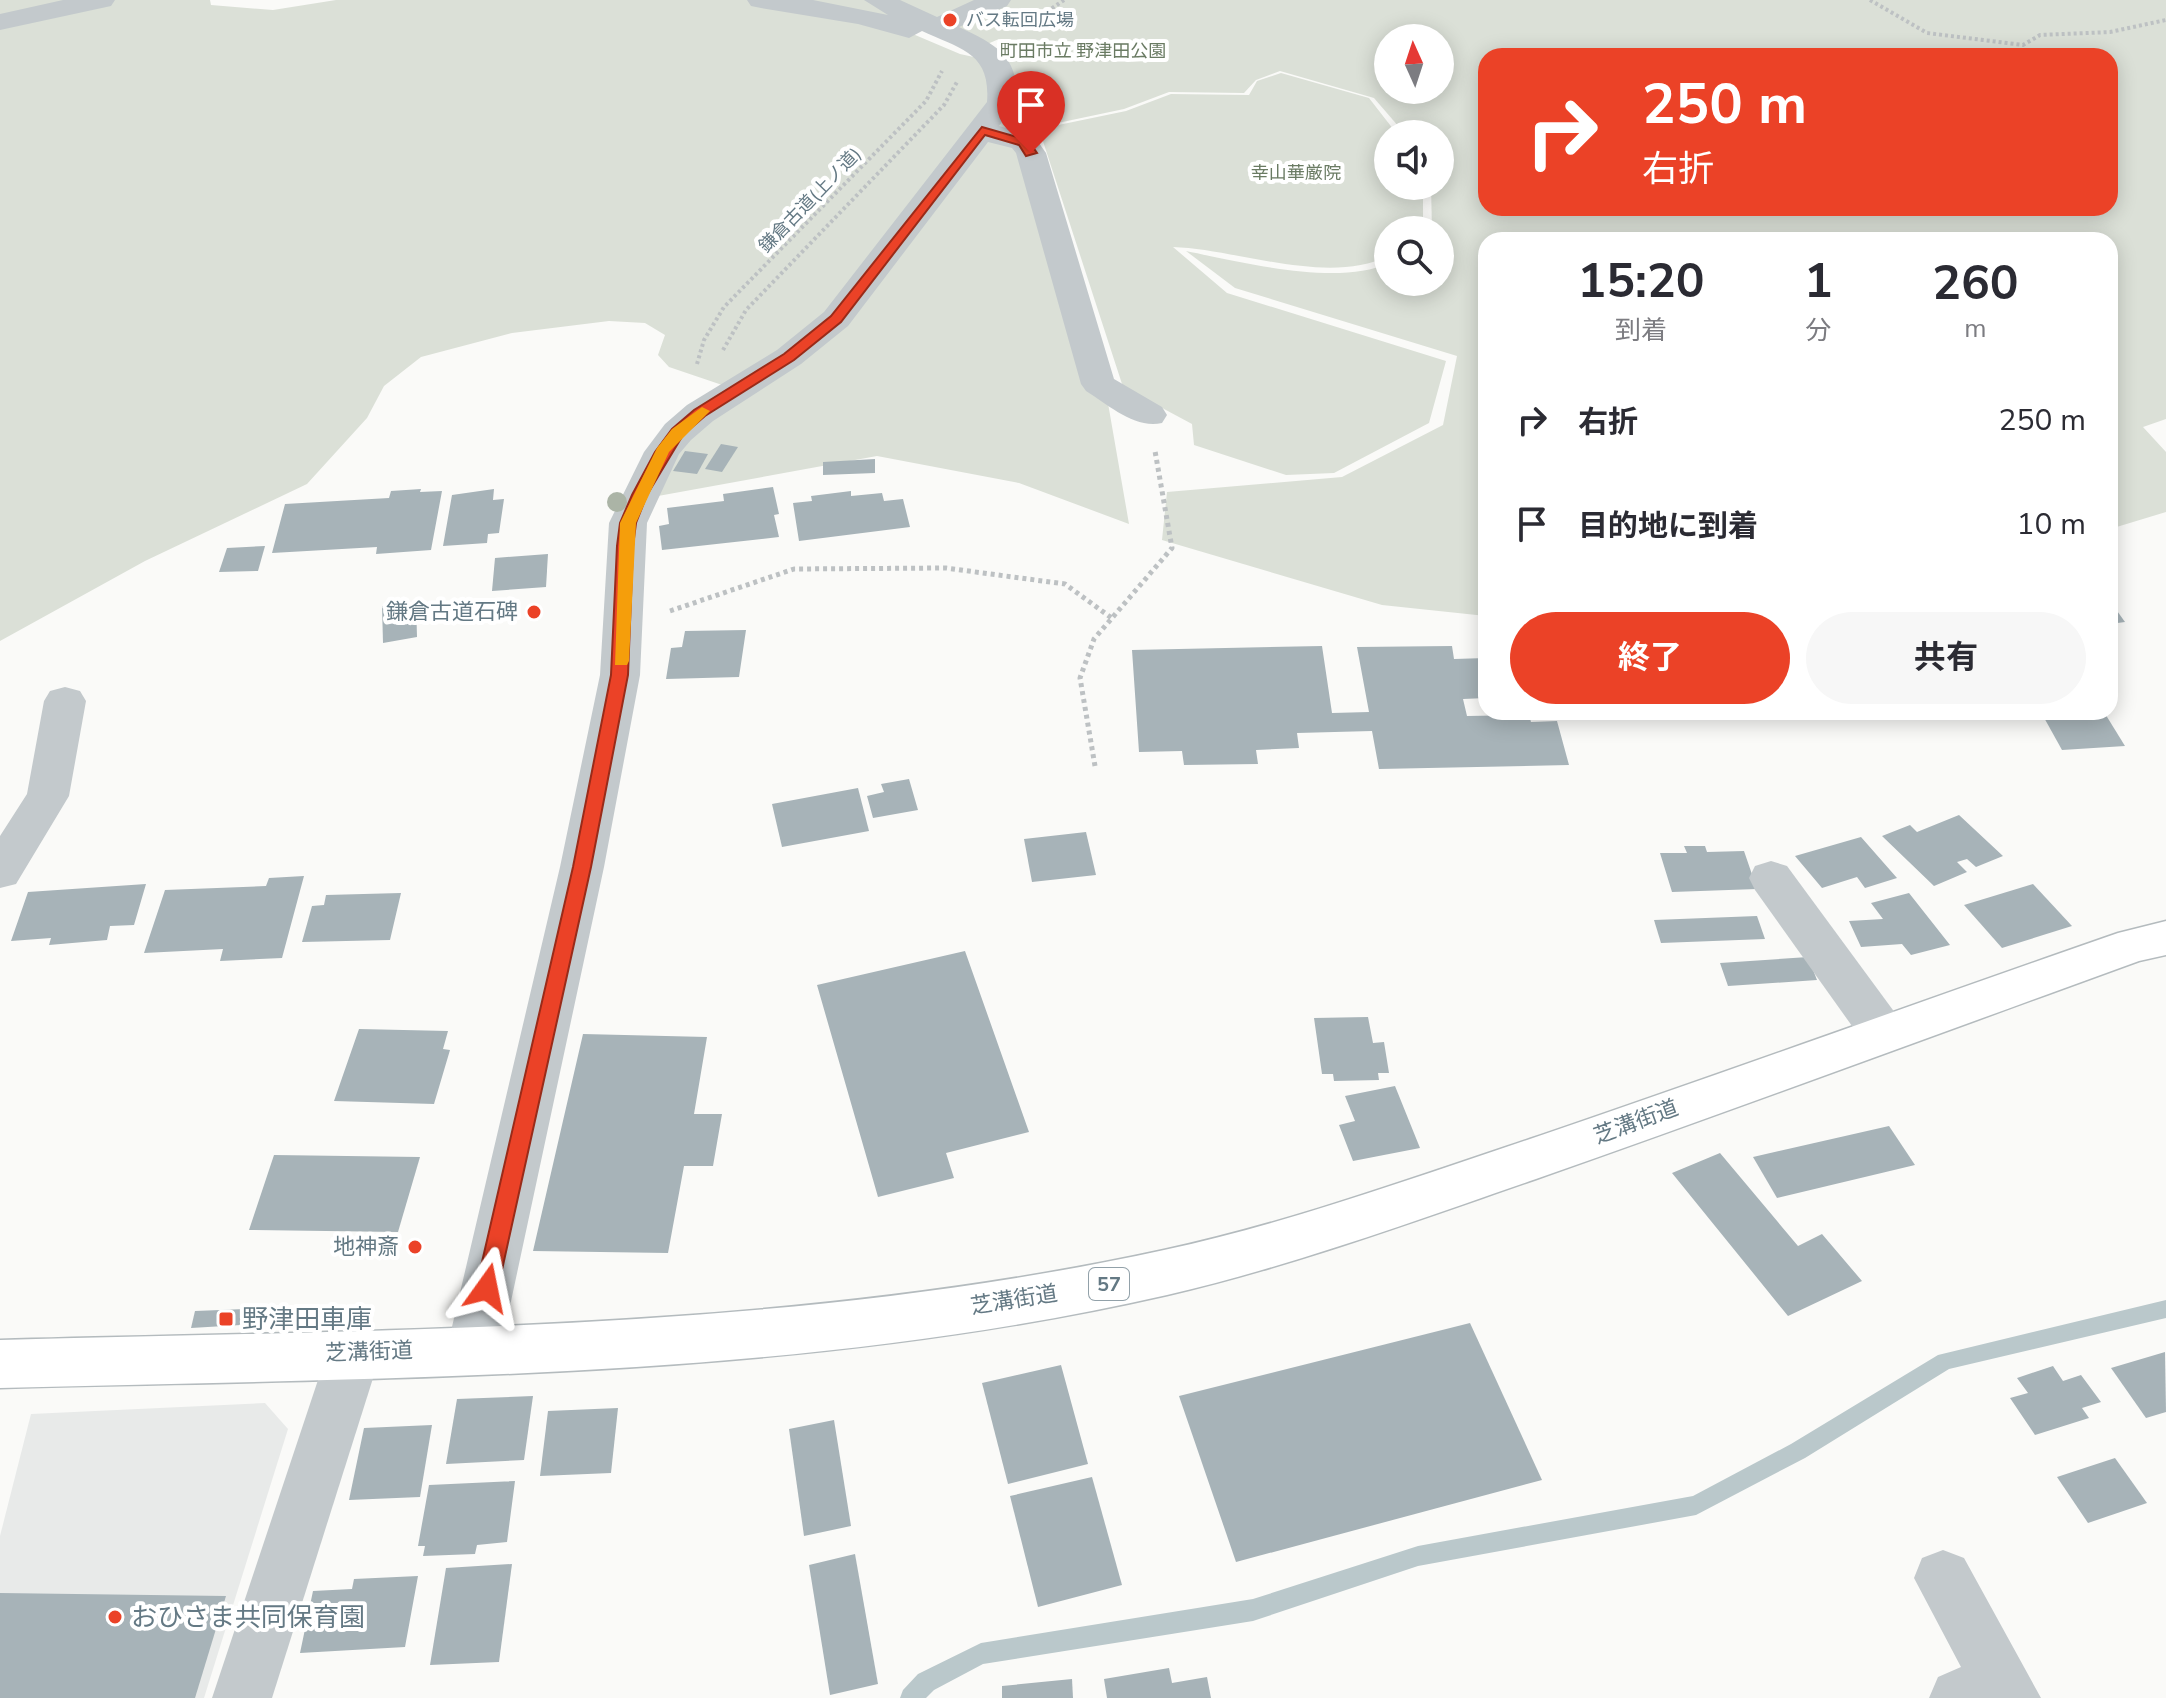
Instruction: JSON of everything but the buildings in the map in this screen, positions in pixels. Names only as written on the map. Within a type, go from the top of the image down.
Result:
[{"type":"main road","name":"芝溝街道","points":[[0,1364],[646,1342],[815,1328],[989,1305],[1125,1281],[1274,1245],[1612,1132],[2134,945],[2166,938]]},
{"type":"street","points":[[0,22],[101,0]]},
{"type":"street","points":[[761,0],[862,16],[962,44]]},
{"type":"street","points":[[474,1348],[582,867],[620,675],[628,523],[662,452],[678,432],[728,395],[789,357],[836,319],[1002,103],[1004,93],[994,59],[878,0]]},
{"type":"street","points":[[962,44],[997,0]]},
{"type":"street","points":[[982,131],[1023,142],[1031,153],[1098,384],[1149,415]]},
{"type":"street","points":[[0,872],[48,796],[65,701]]},
{"type":"street","points":[[1771,878],[1884,1034]]},
{"type":"street","points":[[242,1698],[354,1353]]},
{"type":"street","points":[[1943,1578],[1991,1694]]},
{"type":"path","points":[[1870,0],[1927,33],[2023,45],[2040,35],[2110,32],[2166,20]]},
{"type":"path","name":"鎌倉古道(上ノ道)","points":[[693,376],[704,340],[724,307],[926,101],[962,44]]},
{"type":"path","points":[[728,395],[714,377],[725,343],[746,310],[944,105],[962,44]]},
{"type":"path","points":[[1095,766],[1080,678],[1094,639],[1172,548],[1149,415]]},
{"type":"path","points":[[624,627],[794,569],[946,568],[1065,584],[1113,619]]},
{"type":"shaded area","name":"おひさま共同保育園","points":[[265,1403],[288,1429],[204,1698],[0,1698],[0,1536],[31,1414]]},
{"type":"green space","name":"町田市立 野津田公園","points":[[0,0],[210,0],[211,5],[273,10],[336,0],[755,0],[901,29],[960,54],[992,61],[1015,56],[999,39],[985,45],[866,14],[778,0],[2166,0],[2166,419],[2143,427],[2166,452],[2166,512],[2118,527],[2118,232],[1478,232],[1478,615],[1382,605],[1162,540],[1167,492],[1342,477],[1443,425],[1457,356],[1235,288],[1186,251],[1317,273],[1343,273],[1374,268],[1374,296],[1454,296],[1454,216],[1432,216],[1431,200],[1454,200],[1454,120],[1393,120],[1379,104],[1454,104],[1454,24],[1374,24],[1374,98],[1280,71],[1256,80],[1244,93],[1169,92],[1124,109],[1034,128],[1101,363],[1129,524],[1019,483],[877,456],[658,496],[678,453],[731,388],[669,367],[658,355],[665,335],[645,323],[609,321],[512,333],[421,357],[384,386],[367,418],[307,484],[145,561],[0,641]]},
{"type":"green space","name":"幸山華厳院","points":[[1281,73],[1369,98],[1386,120],[1374,120],[1374,200],[1423,200],[1423,216],[1374,216],[1374,261],[1364,264],[1338,268],[1310,267],[1173,247],[1227,293],[1446,361],[1429,423],[1334,473],[1286,475],[1194,445],[1192,424],[1123,387],[1039,129],[1126,111],[1171,94],[1249,95],[1257,81]]},
{"type":"waterway","points":[[911,1698],[926,1682],[981,1654],[1253,1610],[1418,1556],[1696,1505],[1798,1451],[1945,1361],[2166,1309]]},
{"type":"slow traffic","points":[[621,661],[628,523],[662,452],[678,432],[702,411]]},
{"type":"place","name":"バス転回広場","points":[[950,20]]},
{"type":"place","name":"鎌倉古道石碑","points":[[534,612]]},
{"type":"place","name":"地神斎","points":[[415,1247]]},
{"type":"place","name":"野津田車庫","points":[[226,1319]]},
{"type":"place","name":"おひさま共同保育園","points":[[115,1617]]},
{"type":"route","points":[[487,1288],[582,867],[620,675],[625,546],[628,523],[640,495],[662,452],[678,432],[700,413],[789,357],[836,319],[982,131],[1023,142],[1031,153]]}]
